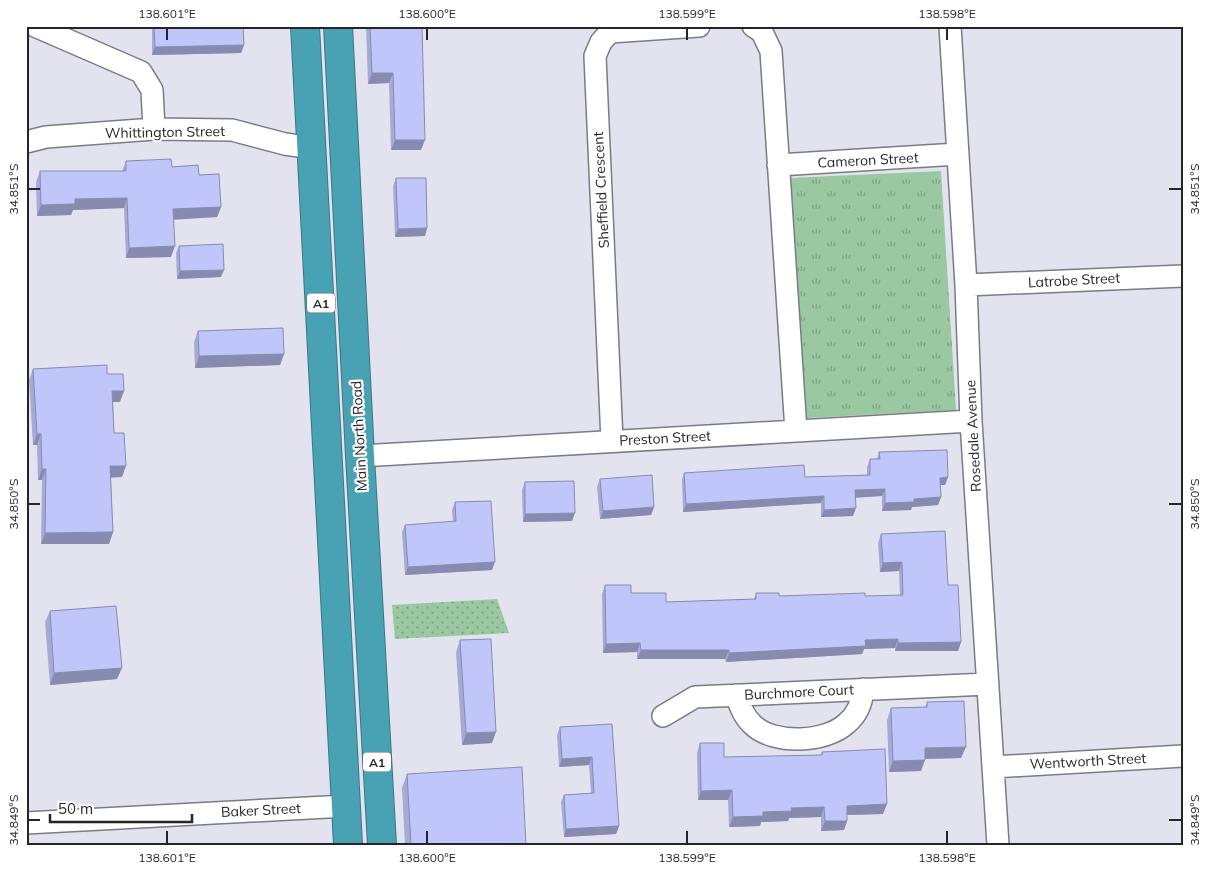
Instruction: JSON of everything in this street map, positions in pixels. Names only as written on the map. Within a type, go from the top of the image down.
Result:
[{"type":"highway","name":"A1","points":[[305,26],[313,148],[348,845]]},
{"type":"highway","name":"Main North Road","points":[[338,26],[346,146],[360,456],[382,845]]},
{"type":"highway","points":[[313,148],[346,146]]},
{"type":"highway","points":[[329,458],[360,456]]},
{"type":"street","points":[[36,26],[141,72],[152,90],[154,129]]},
{"type":"street","name":"Sheffield Crescent","points":[[612,441],[595,56],[601,42],[610,32],[699,26]]},
{"type":"street","name":"Rosedale Avenue","points":[[950,26],[966,285],[971,421],[998,845]]},
{"type":"street","points":[[756,27],[762,32],[771,51],[796,431]]},
{"type":"street","name":"Whittington Street","points":[[33,137],[154,129],[232,130],[285,144],[313,148]]},
{"type":"street","name":"Cameron Street","points":[[778,165],[958,154]]},
{"type":"street","name":"Latrobe Street","points":[[966,285],[1183,276]]},
{"type":"street","name":"Preston Street","points":[[360,456],[971,421]]},
{"type":"street","name":"Burchmore Court","points":[[663,716],[695,697],[988,684]]},
{"type":"street","name":"Burchmore Court","points":[[736,695],[747,718],[763,732],[774,737],[808,737],[836,731],[846,724],[859,708],[863,689]]},
{"type":"street","name":"Wentworth Street","points":[[994,767],[1183,756]]},
{"type":"street","name":"Baker Street","points":[[26,824],[346,806]]},
{"type":"green space","points":[[941,171],[956,410],[807,418],[789,178]]},
{"type":"green space","points":[[497,599],[509,633],[395,639],[392,605]]},
{"type":"building","points":[[154,26],[243,26],[244,45],[155,47]]},
{"type":"building","points":[[370,26],[422,26],[425,140],[395,140],[393,73],[372,73]]},
{"type":"building","points":[[171,159],[172,167],[198,165],[199,175],[219,174],[221,207],[173,209],[175,246],[129,248],[127,198],[75,199],[75,204],[41,205],[40,171],[126,171],[126,161]]},
{"type":"building","points":[[396,178],[426,178],[427,228],[398,229]]},
{"type":"building","points":[[223,244],[224,270],[180,271],[179,246]]},
{"type":"building","points":[[283,328],[284,354],[199,356],[198,331]]},
{"type":"building","points":[[107,365],[107,374],[123,374],[124,391],[112,391],[114,433],[124,433],[126,466],[110,466],[113,532],[45,533],[46,469],[42,469],[41,434],[37,434],[33,369]]},
{"type":"building","points":[[947,450],[948,477],[940,478],[941,497],[914,499],[914,502],[885,503],[885,489],[855,490],[856,508],[824,510],[824,496],[686,504],[684,473],[804,465],[805,477],[870,475],[870,459],[880,459],[879,452]]},
{"type":"building","points":[[652,475],[654,507],[603,511],[600,479]]},
{"type":"building","points":[[574,481],[575,513],[525,514],[525,482]]},
{"type":"building","points":[[491,501],[495,562],[408,567],[405,525],[456,521],[455,502]]},
{"type":"building","points":[[945,531],[948,585],[958,585],[961,642],[898,643],[898,639],[865,640],[866,646],[729,653],[729,650],[641,650],[640,643],[606,644],[605,585],[631,585],[631,593],[666,593],[666,602],[756,599],[756,593],[779,593],[779,596],[865,593],[865,596],[903,595],[902,562],[883,563],[881,534]]},
{"type":"building","points":[[116,606],[122,668],[54,673],[50,611]]},
{"type":"building","points":[[491,639],[496,732],[466,733],[460,640]]},
{"type":"building","points":[[964,701],[966,747],[925,748],[925,760],[893,761],[891,708],[927,707],[927,702]]},
{"type":"building","points":[[612,724],[619,826],[566,829],[564,795],[594,793],[592,757],[562,759],[560,727]]},
{"type":"building","points":[[700,743],[724,743],[724,757],[822,755],[822,752],[885,749],[887,804],[847,806],[847,821],[825,821],[824,807],[791,808],[792,811],[763,812],[763,816],[733,817],[732,790],[701,791]]},
{"type":"building","points":[[522,767],[526,845],[411,845],[407,774]]}]
